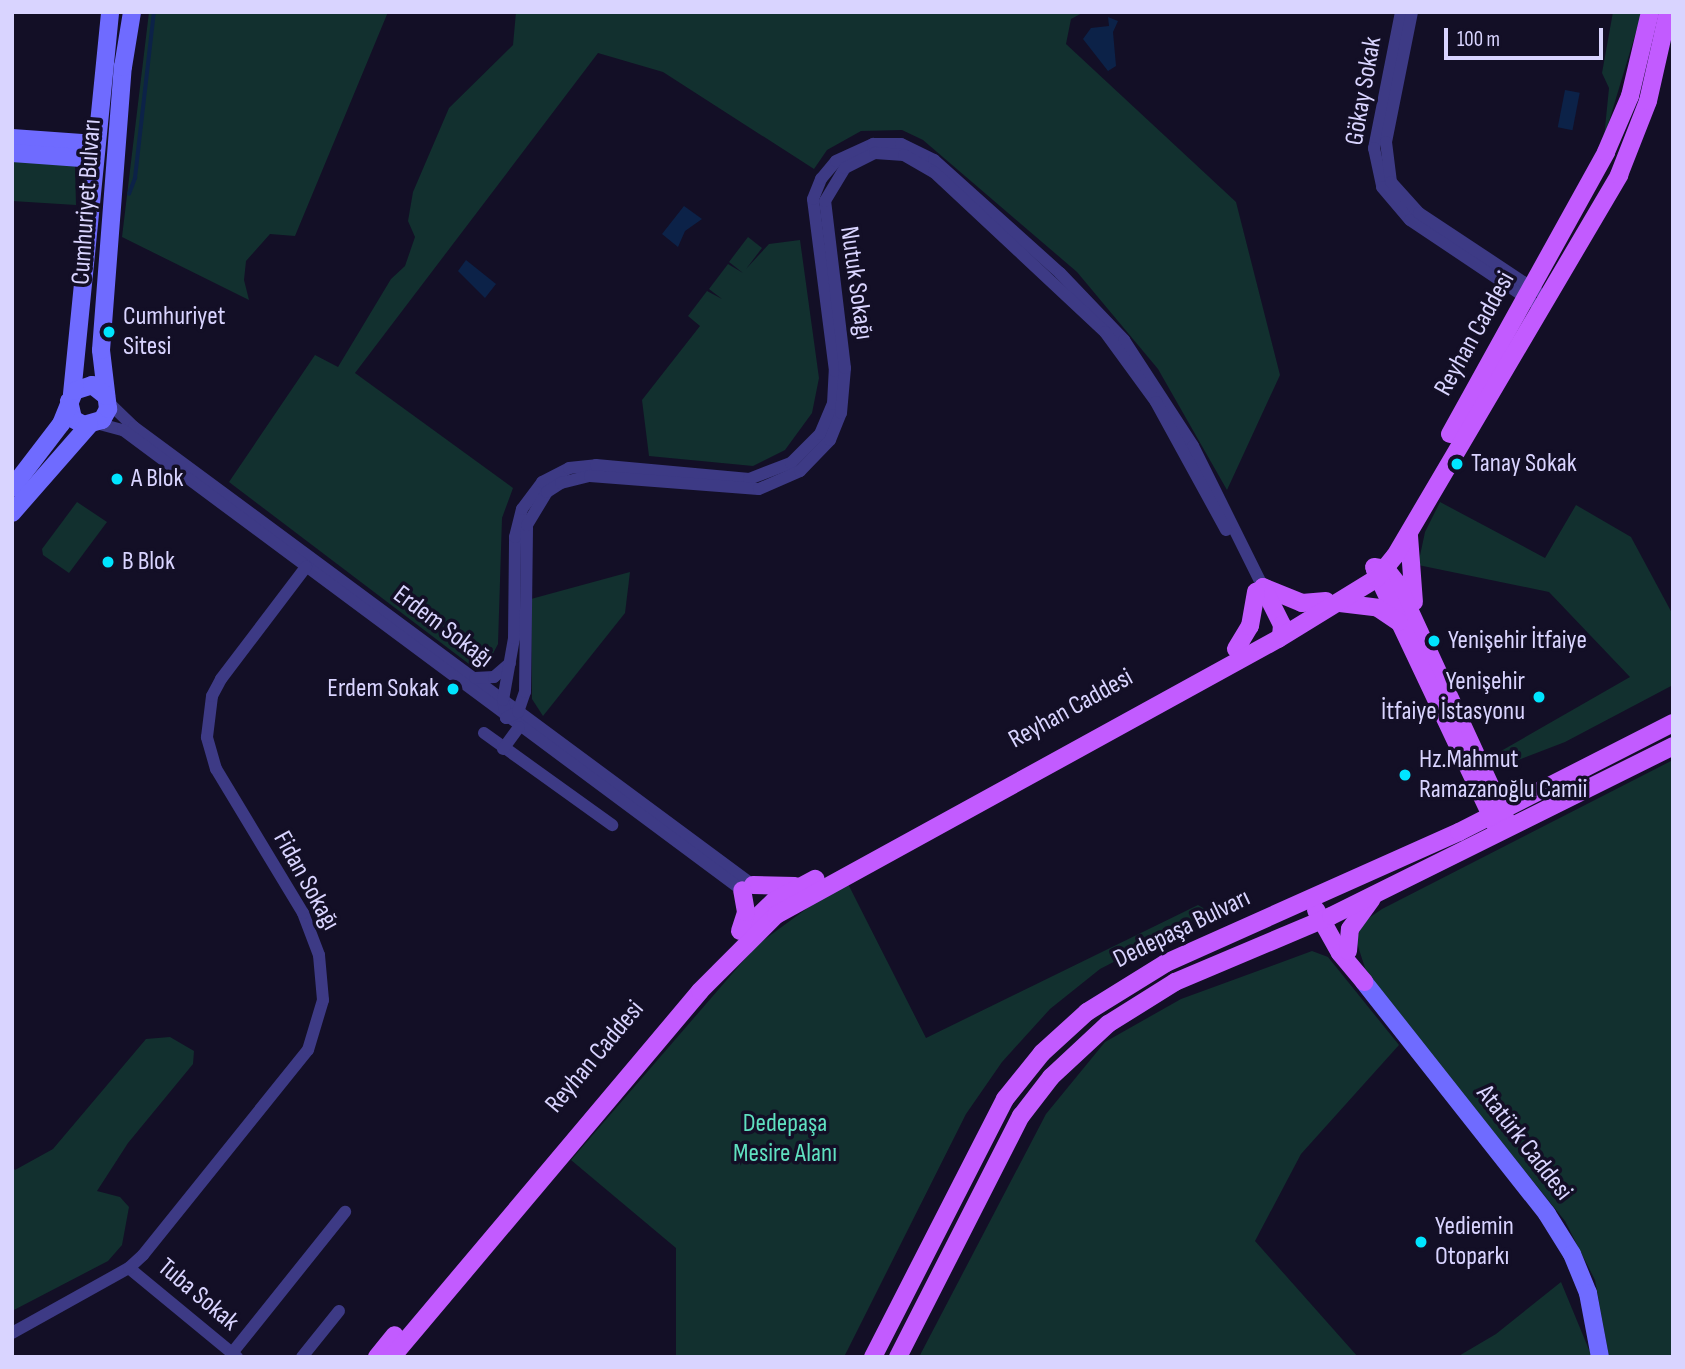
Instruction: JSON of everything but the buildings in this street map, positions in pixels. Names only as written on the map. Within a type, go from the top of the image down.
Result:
[{"type":"main road","name":"Reyhan Caddesi","points":[[1379,571],[1616,128],[1630,96],[1650,12]]},
{"type":"main road","name":"Reyhan Caddesi","points":[[1379,571],[1410,531],[1619,175],[1648,101],[1668,12]]},
{"type":"main road","points":[[1410,531],[1409,580],[1420,629],[1504,831]]},
{"type":"main road","points":[[747,888],[772,908],[1333,602],[1379,571]]},
{"type":"main road","points":[[1379,571],[1399,623],[1483,781],[1510,790],[1550,786]]},
{"type":"main road","points":[[1379,571],[1420,629]]},
{"type":"main road","points":[[1259,590],[1302,603],[1333,602],[1378,608],[1399,623]]},
{"type":"main road","points":[[1259,590],[1279,631]]},
{"type":"main road","points":[[1236,649],[1250,626],[1259,590]]},
{"type":"main road","name":"Reyhan Caddesi","points":[[377,1357],[688,988],[738,935],[810,882],[1236,649],[1279,631]]},
{"type":"main road","name":"Dedepaşa Bulvarı","points":[[873,1357],[990,1124],[1042,1054],[1087,1012],[1139,976],[1459,832],[1673,723]]},
{"type":"main road","name":"Dedepaşa Bulvarı","points":[[898,1357],[1007,1140],[1051,1077],[1090,1039],[1138,1003],[1325,918],[1673,746]]},
{"type":"main road","points":[[1459,832],[1474,808],[1483,781]]},
{"type":"main road","points":[[747,888],[783,888],[810,882]]},
{"type":"main road","points":[[738,935],[746,912],[747,888]]},
{"type":"main road","points":[[1344,952],[1350,929],[1378,891]]},
{"type":"main road","points":[[1315,895],[1344,952],[1364,982]]},
{"type":"main road","name":"Reyhan Caddesi","points":[[392,1357],[772,908]]},
{"type":"main road","points":[[1287,935],[1316,940],[1344,952]]},
{"type":"street","name":"Cumhuriyet Bulvarı","points":[[15,498],[61,424],[70,398],[110,12]]},
{"type":"street","name":"Cumhuriyet Bulvarı","points":[[107,399],[101,350],[132,12]]},
{"type":"street","name":"Gökay Sokak","points":[[1401,12],[1403,31],[1386,142],[1391,182],[1419,213],[1544,302]]},
{"type":"street","name":"Gökay Sokak","points":[[1403,31],[1412,12]]},
{"type":"street","points":[[12,138],[95,151]]},
{"type":"street","name":"Nutuk Sokağı","points":[[873,144],[901,144],[933,160],[1060,273],[1124,340],[1192,446],[1259,590],[1156,402],[1105,332],[934,172],[904,155],[874,153],[845,168],[825,201],[845,369],[844,399],[830,440],[800,471],[759,489],[590,476],[570,480],[547,492],[530,514],[525,537],[525,692],[512,715],[503,700],[510,663],[517,520],[527,499],[550,476],[596,465],[749,479],[791,463],[820,434],[833,404],[835,371],[813,199],[821,179],[836,161],[873,144]]},
{"type":"street","points":[[12,153],[118,150]]},
{"type":"street","points":[[92,385],[107,399],[106,415],[93,424],[73,419],[70,398],[92,385]]},
{"type":"street","name":"Erdem Sokağı","points":[[107,399],[503,700]]},
{"type":"street","name":"Cumhuriyet Bulvarı","points":[[15,498],[93,424]]},
{"type":"street","name":"Erdem Sokağı","points":[[93,424],[123,430],[306,567],[747,888]]},
{"type":"street","name":"Fidan Sokağı","points":[[12,1332],[129,1268],[169,1228],[309,1050],[317,1027],[324,976],[312,934],[216,769],[207,737],[212,696],[221,679],[306,567]]},
{"type":"street","points":[[473,678],[494,677],[510,663]]},
{"type":"street","name":"Erdem Sokağı","points":[[512,715],[519,727],[747,888]]},
{"type":"street","points":[[503,749],[519,727]]},
{"type":"street","points":[[484,733],[503,749],[567,789],[612,825]]},
{"type":"street","name":"Atatürk Caddesi","points":[[1364,982],[1547,1214],[1572,1254],[1588,1293],[1600,1357]]},
{"type":"street","points":[[235,1355],[345,1212]]},
{"type":"street","name":"Tuba Sokak","points":[[129,1268],[235,1355]]},
{"type":"street","points":[[302,1357],[339,1311]]},
{"type":"green space","points":[[149,12],[388,12],[295,236],[270,234],[246,261],[244,280],[249,300],[122,237]]},
{"type":"green space","points":[[516,12],[1084,12],[1071,19],[1066,44],[1236,202],[1280,375],[1227,490],[1158,369],[1077,272],[923,140],[902,130],[861,131],[827,150],[814,169],[663,72],[598,53],[355,373],[513,488],[502,518],[498,644],[488,663],[469,664],[229,482],[315,355],[338,367],[391,279],[405,266],[415,237],[408,221],[413,192],[449,108],[513,45]]},
{"type":"green space","points":[[1613,12],[1642,12],[1604,138],[1609,88],[1602,73]]},
{"type":"green space","points":[[12,158],[75,165],[76,205],[12,201]]},
{"type":"green space","points":[[748,237],[762,248],[746,269],[769,244],[800,240],[819,378],[812,413],[785,450],[753,466],[649,456],[642,400],[700,326],[688,316],[707,291],[722,299],[709,289],[728,264],[743,273],[729,262]]},
{"type":"green space","points":[[77,502],[107,522],[69,573],[43,555],[42,549]]},
{"type":"green space","points":[[1440,502],[1545,558],[1576,505],[1631,537],[1673,615],[1673,685],[1565,742],[1500,767],[1494,755],[1630,677],[1549,592],[1418,565],[1425,532]]},
{"type":"green space","points":[[630,572],[625,613],[543,716],[532,699],[531,599]]},
{"type":"green space","points":[[1673,760],[1673,1357],[1609,1357],[1595,1280],[1565,1221],[1393,1007],[1365,968],[1356,940],[1363,922],[1382,909]]},
{"type":"green space","name":"Dedepaşa Mesire Alanı","points":[[846,880],[926,1038],[1198,905],[1210,912],[1100,969],[1050,1009],[1002,1062],[966,1114],[844,1357],[676,1357],[676,1248],[571,1160],[757,945]]},
{"type":"green space","points":[[1312,951],[1328,957],[1399,1045],[1301,1154],[1255,1241],[1358,1357],[919,1357],[1046,1114],[1105,1042],[1181,999]]},
{"type":"green space","points":[[170,1037],[194,1051],[193,1064],[128,1143],[97,1191],[120,1197],[129,1207],[122,1245],[108,1261],[12,1311],[12,1166],[15,1170],[53,1149],[146,1039]]},
{"type":"green space","points":[[1561,1282],[1592,1357],[1457,1357],[1496,1334]]},
{"type":"water","points":[[1108,17],[1118,21],[1113,32],[1116,66],[1108,71],[1083,39],[1091,28],[1109,26]]},
{"type":"water","points":[[1565,90],[1580,93],[1572,130],[1558,127]]},
{"type":"water","points":[[684,206],[702,219],[685,231],[678,247],[662,234]]},
{"type":"water","points":[[466,260],[496,284],[485,298],[458,271]]},
{"type":"waterway","points":[[129,194],[135,178],[154,12]]},
{"type":"place","name":"Cumhuriyet Sitesi","points":[[109,332]]},
{"type":"place","name":"Tanay Sokak","points":[[1457,464]]},
{"type":"place","name":"A Blok","points":[[117,479]]},
{"type":"place","name":"B Blok","points":[[108,562]]},
{"type":"place","name":"Yenişehir İtfaiye","points":[[1434,641]]},
{"type":"place","name":"Erdem Sokak","points":[[453,689]]},
{"type":"place","name":"Yenişehir İtfaiye İstasyonu","points":[[1539,697]]},
{"type":"place","name":"Hz.Mahmut Ramazanoğlu Camii","points":[[1405,775]]},
{"type":"place","name":"Yediemin Otoparkı","points":[[1421,1242]]}]
